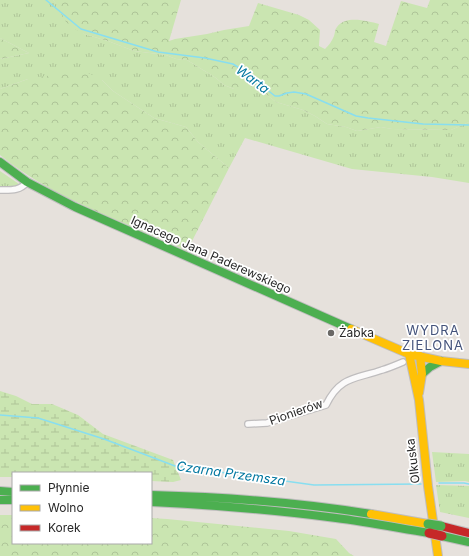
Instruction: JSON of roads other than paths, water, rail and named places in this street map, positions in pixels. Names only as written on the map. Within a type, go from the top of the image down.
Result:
[{"type":"main road","name":"Ignacego Jana Paderewskiego","points":[[0,162],[27,182],[59,200],[306,310],[409,354],[441,361],[469,364]]},
{"type":"main road","name":"Olkuska","points":[[409,354],[419,400],[438,556]]},
{"type":"main road","name":"Olkuska","points":[[419,400],[422,374],[420,356]]},
{"type":"main road","points":[[422,374],[430,367],[441,361]]},
{"type":"main road","points":[[0,491],[12,492]]},
{"type":"main road","points":[[152,495],[218,498],[333,509],[434,530],[469,542]]},
{"type":"main road","points":[[0,500],[12,500]]},
{"type":"main road","points":[[152,502],[243,508],[434,530],[442,526],[469,533]]},
{"type":"street","points":[[0,190],[18,189],[24,186],[27,182]]},
{"type":"street","name":"Pionierów","points":[[248,424],[267,423],[326,405],[330,397],[337,389],[347,381],[403,362]]},
{"type":"waterway","name":"Warta","points":[[46,0],[81,29],[158,52],[205,58],[233,64],[249,74],[275,96],[294,92],[306,94],[356,116],[368,118],[423,124],[469,125]]},
{"type":"waterway","name":"Czarna Przemsza","points":[[0,415],[38,418],[104,439],[175,466],[314,485],[421,484]]},
{"type":"waterway","name":"Czarna Przemsza","points":[[439,483],[469,484]]},
{"type":"place","name":"Żabka","points":[[331,333]]},
{"type":"district","name":"WYDRA ZIELONA","points":[[433,338]]}]
